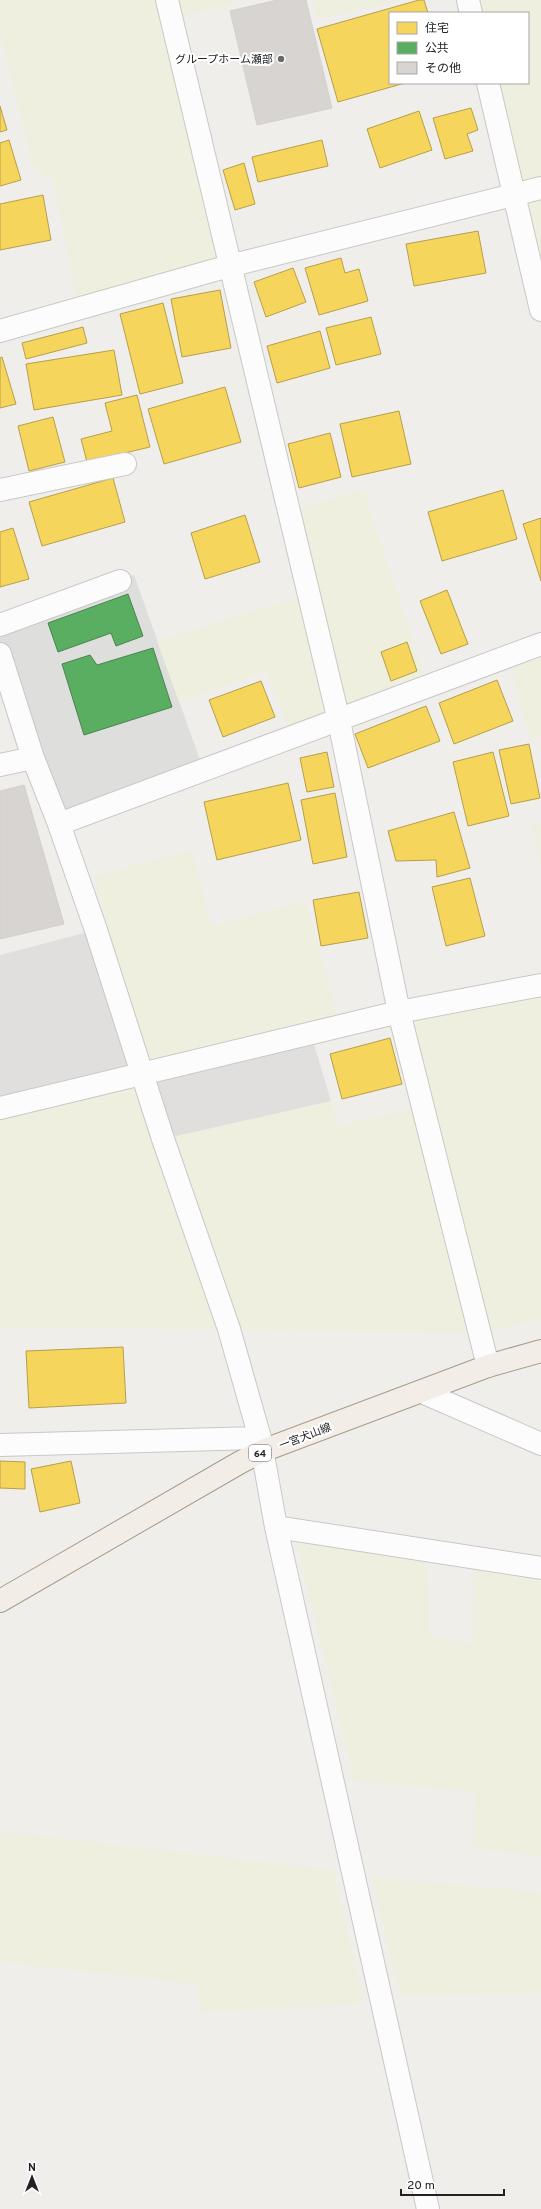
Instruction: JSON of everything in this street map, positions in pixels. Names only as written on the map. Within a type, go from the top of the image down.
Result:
[{"type":"main road","name":"一宮犬山線","points":[[0,1601],[239,1463],[261,1445],[422,1392],[488,1366],[541,1351]]},
{"type":"street","points":[[167,0],[229,266],[339,721],[399,1012],[488,1366]]},
{"type":"street","points":[[468,0],[472,12]]},
{"type":"street","points":[[488,84],[541,310]]},
{"type":"street","points":[[0,331],[229,266],[541,188]]},
{"type":"street","points":[[0,490],[125,464]]},
{"type":"street","points":[[0,625],[120,581]]},
{"type":"street","points":[[59,824],[339,721],[541,644]]},
{"type":"street","points":[[0,654],[33,758],[59,824],[105,955],[163,1139],[229,1329],[261,1445],[276,1527],[428,2209]]},
{"type":"street","points":[[0,765],[33,758]]},
{"type":"street","points":[[0,1108],[143,1075],[399,1012],[541,985]]},
{"type":"street","points":[[422,1392],[541,1444]]},
{"type":"street","points":[[0,1445],[261,1445]]},
{"type":"street","points":[[276,1527],[541,1568]]},
{"type":"shaded area","points":[[134,575],[204,771],[59,824],[0,654],[0,625]]},
{"type":"shaded area","points":[[96,930],[143,1075],[0,1108],[0,955]]},
{"type":"shaded area","points":[[311,1034],[331,1101],[163,1139],[143,1075]]},
{"type":"green space","points":[[0,0],[233,0],[234,4],[172,19],[229,266],[79,309],[53,179],[34,170],[0,33]]},
{"type":"green space","points":[[312,0],[403,0],[317,20]]},
{"type":"green space","points":[[468,0],[541,0],[541,307],[488,84],[529,84],[529,12],[471,12]]},
{"type":"green space","points":[[363,489],[428,687],[291,738],[267,671],[179,702],[157,641],[308,594],[289,512]]},
{"type":"green space","points":[[541,654],[541,735],[530,738],[509,662]]},
{"type":"green space","points":[[541,822],[541,869],[531,824]]},
{"type":"green space","points":[[192,850],[212,926],[306,901],[339,1019],[147,1070],[94,876]]},
{"type":"green space","points":[[541,983],[541,1319],[480,1333],[0,1327],[0,1108],[143,1075],[165,1138],[331,1101],[339,1126],[422,1106],[399,1012]]},
{"type":"green space","points":[[296,1539],[428,1562],[429,1636],[473,1644],[474,1569],[541,1581],[541,1856],[473,1849],[475,1792],[354,1781]]},
{"type":"green space","points":[[0,1831],[333,1870],[364,2004],[200,2013],[197,1984],[0,1962]]},
{"type":"green space","points":[[371,1877],[541,1892],[541,1993],[400,1996]]},
{"type":"building: 住宅","points":[[419,0],[424,0],[428,12],[389,12],[389,84],[401,84],[338,102],[317,29]]},
{"type":"building: 住宅","points":[[0,106],[7,130],[0,132]]},
{"type":"building: 住宅","points":[[471,108],[478,130],[467,134],[473,151],[445,159],[433,118]]},
{"type":"building: 住宅","points":[[419,111],[432,150],[380,168],[367,129]]},
{"type":"building: 住宅","points":[[9,140],[21,180],[0,186],[0,143]]},
{"type":"building: 住宅","points":[[322,140],[328,166],[258,182],[252,157]]},
{"type":"building: 住宅","points":[[244,163],[255,204],[235,210],[223,170]]},
{"type":"building: 住宅","points":[[43,195],[51,240],[0,250],[0,204]]},
{"type":"building: 住宅","points":[[478,231],[486,273],[414,286],[406,244]]},
{"type":"building: 住宅","points":[[341,258],[345,273],[359,269],[368,301],[319,315],[305,268]]},
{"type":"building: 住宅","points":[[293,268],[306,302],[266,317],[254,282]]},
{"type":"building: 住宅","points":[[220,290],[231,348],[182,357],[171,299]]},
{"type":"building: 住宅","points":[[163,303],[183,383],[140,394],[120,314]]},
{"type":"building: 住宅","points":[[371,317],[381,354],[336,365],[326,328]]},
{"type":"building: 住宅","points":[[83,327],[87,343],[26,359],[22,343]]},
{"type":"building: 住宅","points":[[320,331],[330,368],[277,383],[267,346]]},
{"type":"building: 住宅","points":[[114,350],[122,395],[34,410],[26,364]]},
{"type":"building: 住宅","points":[[2,357],[16,404],[0,408],[0,358]]},
{"type":"building: 住宅","points":[[225,387],[241,442],[164,464],[148,409]]},
{"type":"building: 住宅","points":[[137,395],[150,447],[87,462],[81,439],[112,431],[105,403]]},
{"type":"building: 住宅","points":[[399,411],[411,464],[352,477],[340,424]]},
{"type":"building: 住宅","points":[[53,417],[65,462],[29,471],[18,426]]},
{"type":"building: 住宅","points":[[330,433],[341,477],[299,488],[288,444]]},
{"type":"building: 住宅","points":[[113,478],[125,522],[42,546],[29,502]]},
{"type":"building: 住宅","points":[[503,490],[517,539],[442,561],[428,512]]},
{"type":"building: 住宅","points":[[245,515],[260,562],[205,579],[191,533]]},
{"type":"building: 住宅","points":[[541,518],[541,581],[523,524]]},
{"type":"building: 住宅","points":[[13,528],[29,579],[0,587],[0,532]]},
{"type":"building: 住宅","points":[[447,590],[468,644],[441,654],[420,601]]},
{"type":"building: 住宅","points":[[407,642],[417,671],[391,681],[381,652]]},
{"type":"building: 住宅","points":[[497,680],[513,721],[454,744],[439,703]]},
{"type":"building: 住宅","points":[[261,681],[275,717],[223,737],[209,700]]},
{"type":"building: 住宅","points":[[426,706],[440,741],[368,768],[355,734]]},
{"type":"building: 住宅","points":[[529,744],[540,798],[511,804],[499,750]]},
{"type":"building: 住宅","points":[[327,752],[334,787],[307,792],[300,758]]},
{"type":"building: 住宅","points":[[493,752],[509,816],[468,826],[453,762]]},
{"type":"building: 住宅","points":[[288,783],[301,840],[217,860],[204,802]]},
{"type":"building: 住宅","points":[[335,793],[347,857],[313,864],[301,800]]},
{"type":"building: 住宅","points":[[454,812],[470,868],[437,877],[436,860],[396,861],[388,831]]},
{"type":"building: 住宅","points":[[470,878],[485,936],[446,946],[432,887]]},
{"type":"building: 住宅","points":[[359,892],[368,938],[321,946],[313,900]]},
{"type":"building: 住宅","points":[[390,1038],[402,1084],[342,1099],[330,1054]]},
{"type":"building: 住宅","points":[[123,1347],[126,1403],[29,1408],[26,1351]]},
{"type":"building: 住宅","points":[[0,1461],[25,1462],[25,1489],[0,1488]]},
{"type":"building: 住宅","points":[[71,1461],[80,1503],[40,1512],[31,1469]]},
{"type":"building: 公共","points":[[128,594],[143,636],[116,646],[111,633],[58,652],[48,623]]},
{"type":"building: 公共","points":[[153,648],[172,707],[84,735],[62,664],[90,655],[97,665]]},
{"type":"building: その他","name":"グループホーム瀬部","points":[[277,0],[306,0],[332,108],[257,125],[230,11]]},
{"type":"building: その他","points":[[24,785],[64,924],[0,939],[0,791]]},
{"type":"place","name":"グループホーム瀬部","points":[[281,59]]}]
